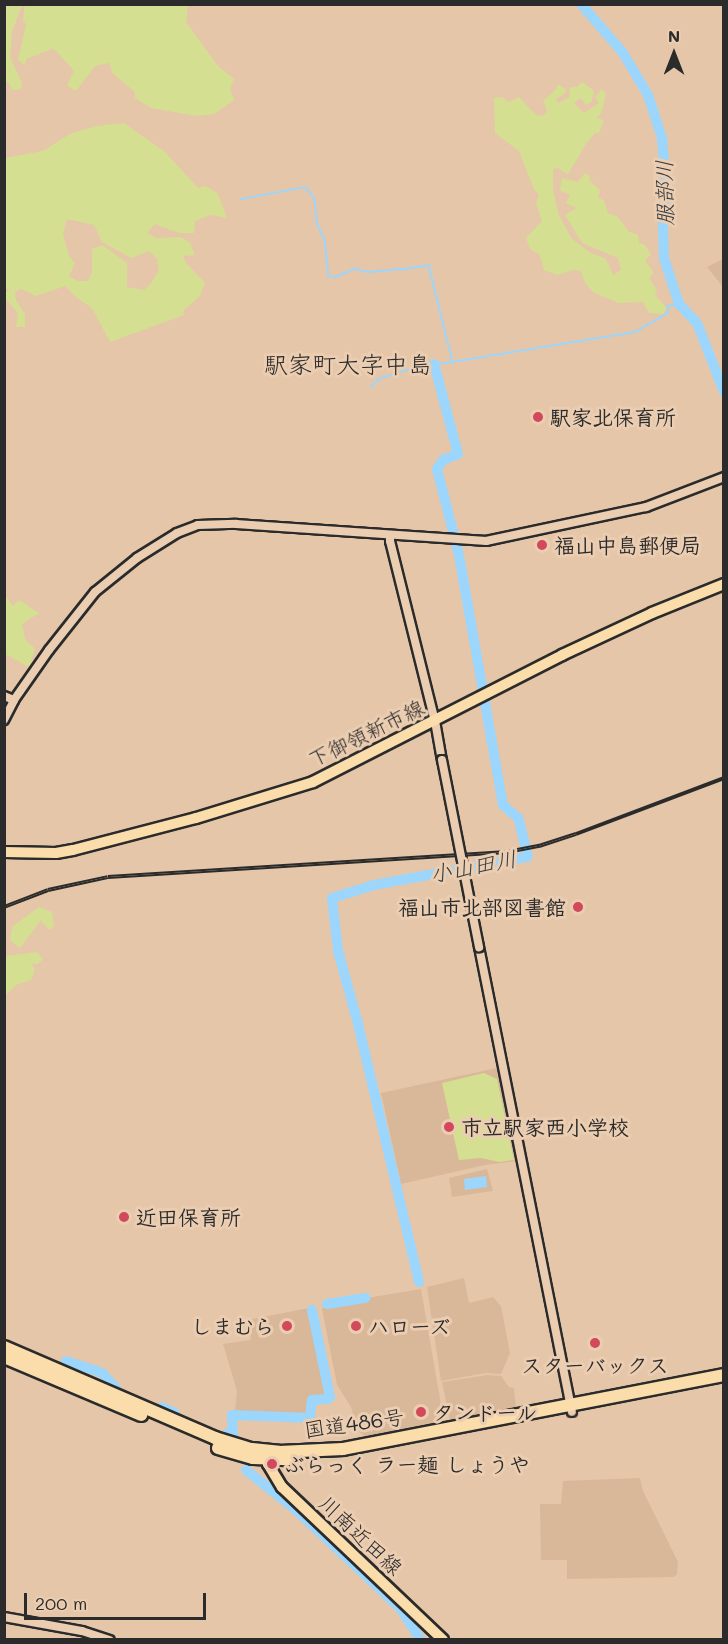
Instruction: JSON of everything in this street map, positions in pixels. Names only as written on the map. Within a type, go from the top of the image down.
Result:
[{"type":"highway","name":"国道486号","points":[[4,1347],[215,1438],[267,1456]]},
{"type":"highway","name":"国道486号","points":[[4,1357],[85,1394],[223,1450],[267,1456],[343,1449],[723,1383]]},
{"type":"highway","name":"国道486号","points":[[571,1408],[723,1376]]},
{"type":"main road","name":"下御領新市線","points":[[4,852],[56,853],[73,850],[313,782],[562,655],[652,613],[723,584]]},
{"type":"main road","name":"川南近田線","points":[[267,1456],[282,1487],[443,1640]]},
{"type":"street","points":[[4,720],[14,700],[49,650],[96,592],[136,558],[177,533],[208,523],[486,541],[519,536],[646,507],[723,477]]},
{"type":"street","points":[[390,535],[435,721],[571,1408]]},
{"type":"street","points":[[4,696],[14,700]]},
{"type":"street","points":[[4,1617],[82,1631],[110,1640]]},
{"type":"shaded area","points":[[723,259],[723,287],[707,267]]},
{"type":"shaded area","name":"市立駅家西小学校","points":[[497,1068],[516,1161],[485,1165],[401,1184],[381,1093]]},
{"type":"shaded area","name":"市立駅家西小学校","points":[[487,1169],[493,1191],[452,1197],[449,1178]]},
{"type":"shaded area","points":[[464,1278],[469,1303],[493,1297],[501,1306],[510,1353],[501,1374],[486,1373],[441,1381],[427,1287]]},
{"type":"shaded area","points":[[421,1289],[444,1422],[365,1436],[358,1431],[351,1407],[337,1385],[322,1309],[325,1305]]},
{"type":"shaded area","points":[[309,1308],[327,1395],[311,1397],[309,1414],[305,1415],[235,1412],[237,1391],[223,1344],[251,1340],[247,1320]]},
{"type":"shaded area","points":[[487,1375],[501,1376],[509,1387],[514,1388],[516,1409],[450,1421],[442,1382]]},
{"type":"shaded area","points":[[640,1478],[643,1491],[678,1562],[677,1574],[674,1577],[567,1579],[567,1560],[541,1560],[540,1504],[561,1504],[563,1481]]},
{"type":"green space","points":[[5,4],[22,5],[12,32],[10,57],[22,83],[21,89],[12,90],[9,82],[5,83]]},
{"type":"green space","points":[[25,5],[188,5],[186,22],[218,66],[234,79],[230,89],[234,100],[214,114],[196,116],[151,108],[135,98],[135,92],[113,74],[109,63],[95,66],[76,91],[67,85],[74,71],[56,51],[52,49],[26,59],[25,65],[18,60],[26,25],[23,20]]},
{"type":"green space","points":[[582,82],[594,91],[592,101],[586,105],[581,98],[574,103],[584,113],[599,103],[595,97],[602,89],[606,94],[602,111],[597,118],[604,120],[599,133],[595,133],[586,144],[568,174],[557,168],[553,169],[553,190],[559,216],[572,239],[591,253],[606,259],[613,275],[621,270],[618,258],[582,243],[565,215],[576,208],[566,203],[570,195],[560,190],[562,178],[578,182],[585,173],[589,175],[590,181],[600,190],[598,197],[604,201],[608,213],[618,217],[629,232],[638,235],[639,243],[645,245],[651,255],[645,260],[654,273],[649,278],[657,290],[655,295],[666,307],[664,314],[649,313],[643,302],[618,303],[593,292],[585,283],[581,271],[573,270],[557,275],[544,270],[540,255],[530,249],[526,238],[542,221],[536,203],[539,195],[534,189],[519,151],[495,133],[494,98],[502,97],[508,102],[519,97],[537,116],[545,115],[547,110],[543,101],[556,89],[558,84],[566,89],[564,94],[556,99],[558,103],[569,98],[570,87],[577,87]]},
{"type":"green space","points":[[124,123],[165,152],[198,188],[205,186],[217,193],[227,218],[210,215],[195,221],[194,233],[179,233],[155,224],[147,233],[156,238],[181,237],[190,243],[195,255],[183,256],[186,263],[205,283],[200,296],[183,311],[184,315],[110,342],[92,308],[65,286],[36,296],[21,289],[15,292],[16,300],[25,314],[25,327],[16,327],[18,313],[5,298],[5,293],[9,290],[4,288],[5,158],[43,151],[70,134],[96,126]],"holes":[[[67,219],[94,225],[102,242],[131,258],[149,251],[157,259],[159,270],[144,290],[127,287],[127,263],[102,245],[92,249],[92,272],[88,281],[78,281],[69,276],[75,263],[69,256],[63,234]]]},
{"type":"green space","points":[[5,596],[13,606],[19,600],[39,613],[22,624],[25,639],[35,649],[29,667],[5,654]]},
{"type":"green space","points":[[39,907],[52,912],[54,926],[49,930],[41,920],[20,948],[10,940],[12,927]]},
{"type":"green space","points":[[37,952],[43,959],[38,964],[32,964],[35,970],[31,980],[16,985],[5,996],[6,956]]},
{"type":"green space","points":[[484,1073],[497,1079],[514,1160],[499,1162],[481,1158],[459,1160],[442,1083]]},
{"type":"water","points":[[486,1176],[487,1187],[465,1190],[464,1179]]},
{"type":"waterway","name":"服部川","points":[[581,4],[623,53],[648,95],[662,138],[666,188],[663,228],[664,258],[679,304],[697,323],[724,392]]},
{"type":"waterway","points":[[241,199],[306,187],[315,199],[317,223],[325,240],[329,276],[335,277],[355,269],[369,272],[429,265],[453,362]]},
{"type":"waterway","points":[[371,387],[379,379],[409,369],[636,332],[668,313],[668,306],[679,304]]},
{"type":"waterway","name":"小山田川","points":[[419,1282],[357,1020],[338,951],[332,898],[374,885],[527,857],[518,818],[503,805],[458,551],[437,469],[443,460],[458,454],[434,364]]},
{"type":"waterway","name":"小山田川","points":[[327,1304],[366,1298]]},
{"type":"waterway","name":"小山田川","points":[[228,1433],[233,1434],[232,1415],[310,1418],[312,1400],[330,1397],[312,1310]]},
{"type":"waterway","name":"小山田川","points":[[66,1361],[102,1373],[117,1389]]},
{"type":"waterway","name":"小山田川","points":[[162,1407],[175,1413]]},
{"type":"waterway","points":[[246,1470],[296,1510],[400,1608],[421,1640]]},
{"type":"railway","points":[[4,907],[48,890],[108,877],[507,852],[539,846],[576,834],[724,778]]},
{"type":"place","name":"駅家北保育所","points":[[538,417]]},
{"type":"place","name":"福山中島郵便局","points":[[542,545]]},
{"type":"place","name":"福山市北部図書館","points":[[578,907]]},
{"type":"place","name":"市立駅家西小学校","points":[[449,1127]]},
{"type":"place","name":"近田保育所","points":[[124,1217]]},
{"type":"place","name":"しまむら","points":[[287,1326]]},
{"type":"place","name":"ハローズ","points":[[356,1326]]},
{"type":"place","name":"スターバックス","points":[[595,1343]]},
{"type":"place","name":"タンドール","points":[[421,1412]]},
{"type":"place","name":"ぶらっく ラー麺 しょうや","points":[[272,1464]]},
{"type":"district","name":"駅家町大字中島","points":[[348,364]]}]
